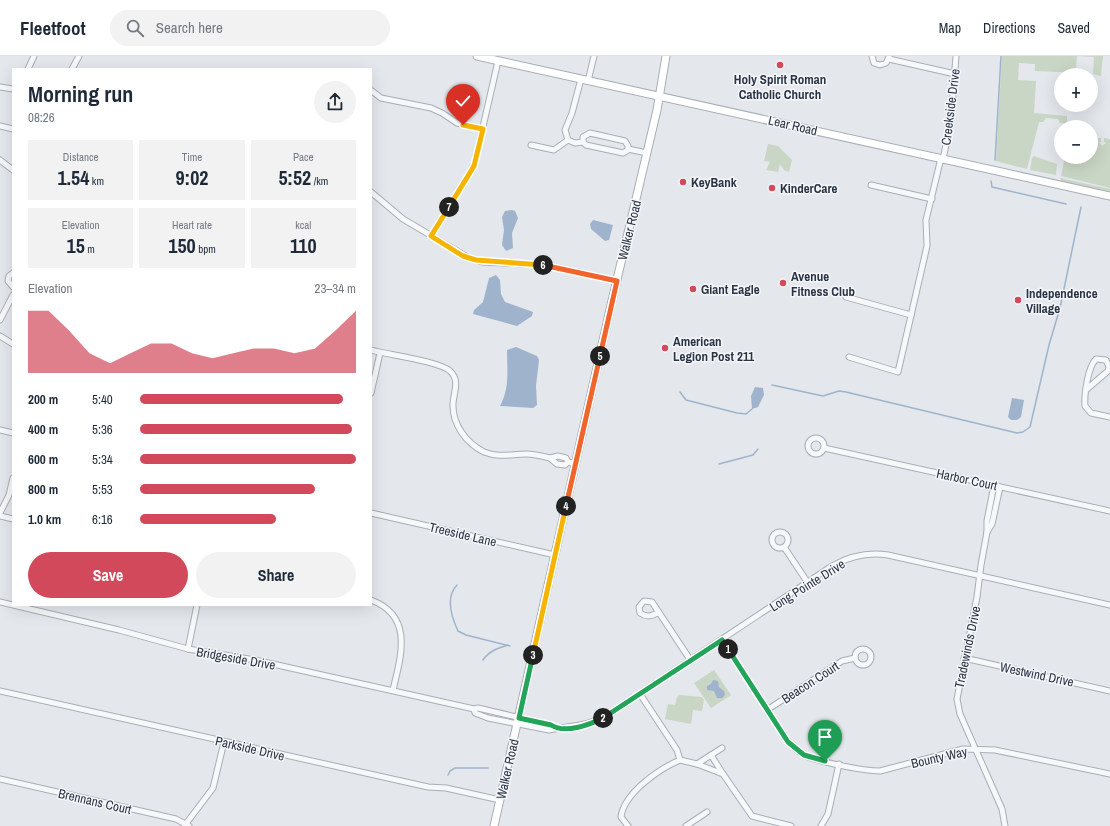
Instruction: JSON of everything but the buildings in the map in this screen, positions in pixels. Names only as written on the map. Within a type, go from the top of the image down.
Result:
[{"type":"street","points":[[28,68],[34,56]]},
{"type":"street","points":[[73,68],[79,56]]},
{"type":"street","name":"Lear Road","points":[[477,56],[1110,196]]},
{"type":"street","points":[[594,56],[565,130],[568,140],[575,144],[583,142],[586,145],[623,153],[628,149]]},
{"type":"street","name":"Walker Road","points":[[494,826],[647,153],[666,56]]},
{"type":"street","points":[[872,56],[874,62],[880,65],[886,64],[889,57],[955,74]]},
{"type":"street","name":"Creekside Drive","points":[[849,357],[898,372],[927,246],[926,220],[951,121],[956,56]]},
{"type":"street","points":[[431,236],[474,166],[498,61]]},
{"type":"street","points":[[0,87],[12,89]]},
{"type":"street","points":[[372,91],[381,98],[431,108],[457,123],[483,129]]},
{"type":"street","points":[[0,126],[12,129]]},
{"type":"street","points":[[583,142],[584,135],[590,133],[625,142],[628,149]]},
{"type":"street","points":[[531,145],[554,150],[568,140]]},
{"type":"street","points":[[628,149],[647,153]]},
{"type":"street","points":[[0,160],[12,169]]},
{"type":"street","points":[[871,185],[932,198]]},
{"type":"street","points":[[372,193],[403,219],[463,256],[476,260],[546,265],[617,281]]},
{"type":"street","points":[[12,274],[8,280],[12,286]]},
{"type":"street","points":[[0,320],[12,297]]},
{"type":"street","points":[[846,297],[911,314]]},
{"type":"street","points":[[0,336],[12,343]]},
{"type":"street","points":[[372,350],[442,366],[452,373],[456,383],[453,402],[456,420],[465,437],[480,450],[498,456],[529,454],[550,458],[561,456],[566,458],[568,462],[576,464]]},
{"type":"street","points":[[372,388],[380,352]]},
{"type":"street","points":[[1087,389],[1108,371],[1109,367],[1106,360],[1100,358],[1094,361],[1090,370],[1087,389],[1085,402],[1087,410],[1110,417]]},
{"type":"street","points":[[0,430],[12,433]]},
{"type":"street","name":"Harbor Court","points":[[824,448],[1110,511]]},
{"type":"street","points":[[550,458],[557,464],[564,465],[568,462]]},
{"type":"street","points":[[12,482],[9,495],[0,515],[12,519]]},
{"type":"street","name":"Tradewinds Drive","points":[[994,485],[987,521],[987,532],[977,601],[964,658],[957,698],[960,714],[1002,808],[1004,826]]},
{"type":"street","name":"Tradewinds Drive","points":[[987,532],[992,524],[1000,487]]},
{"type":"street","name":"Treeside Lane","points":[[372,513],[555,555]]},
{"type":"street","points":[[784,546],[808,582]]},
{"type":"street","name":"Long Pointe Drive","points":[[518,721],[551,725],[555,728],[574,728],[598,720],[640,694],[841,561],[858,555],[888,555],[1110,605]]},
{"type":"street","points":[[372,600],[381,604],[392,615],[401,634],[401,654],[393,690]]},
{"type":"street","name":"Bridgeside Drive","points":[[0,602],[12,605]]},
{"type":"street","name":"Bridgeside Drive","points":[[17,606],[119,630],[188,649],[255,660],[474,709],[478,708],[518,721]]},
{"type":"street","points":[[188,649],[197,606]]},
{"type":"street","points":[[659,612],[691,660]]},
{"type":"street","name":"Bounty Way","points":[[722,640],[793,748],[807,756],[868,771],[880,771],[963,749],[976,748],[995,750],[1110,774]]},
{"type":"street","name":"Beacon Court","points":[[767,710],[842,661],[855,658]]},
{"type":"street","name":"Westwind Drive","points":[[964,658],[1110,691]]},
{"type":"street","name":"Parkside Drive","points":[[0,691],[428,787],[446,788],[500,800]]},
{"type":"street","points":[[640,694],[677,750],[680,760]]},
{"type":"street","points":[[187,825],[213,788],[224,742]]},
{"type":"street","points":[[697,764],[722,748]]},
{"type":"street","points":[[711,755],[750,815],[782,825],[791,826]]},
{"type":"street","points":[[628,826],[621,817],[624,806],[629,797],[657,773],[680,760],[697,764],[723,774]]},
{"type":"street","points":[[821,826],[828,814],[839,764]]},
{"type":"street","name":"Brennans Court","points":[[0,779],[176,819],[187,825]]},
{"type":"street","points":[[690,825],[707,812]]},
{"type":"green space","points":[[1002,56],[1077,56],[1076,68],[1054,68],[1054,72],[1035,71],[1035,64],[1019,63],[1018,80],[1036,81],[1034,113],[1067,116],[1067,120],[1046,118],[1043,122],[1039,122],[1027,169],[996,161]]},
{"type":"green space","points":[[1077,56],[1103,56],[1101,76],[1098,75],[1098,68],[1093,68],[1094,57]]},
{"type":"green space","points":[[1098,138],[1101,138],[1101,142],[1099,142],[1102,146],[1106,143],[1104,142],[1104,138],[1110,139],[1110,188],[1061,176],[1064,164],[1098,164]]},
{"type":"green space","points":[[768,144],[778,146],[792,160],[789,172],[784,170],[780,164],[778,172],[766,170],[770,162],[764,161]]},
{"type":"green space","points":[[1034,156],[1057,164],[1056,175],[1030,170],[1032,158]]},
{"type":"green space","points":[[1060,178],[1110,189],[1110,192],[1062,182]]},
{"type":"green space","points":[[714,670],[731,695],[711,708],[694,683]]},
{"type":"green space","points":[[680,695],[702,697],[704,700],[702,711],[693,710],[691,724],[665,719],[668,704],[675,705],[677,697]]},
{"type":"water","points":[[505,211],[515,211],[518,218],[512,233],[513,248],[506,251],[502,245],[504,230],[502,217]]},
{"type":"water","points":[[593,220],[613,225],[609,240],[605,241],[591,229],[590,224]]},
{"type":"water","points":[[496,275],[500,280],[501,294],[505,302],[533,312],[532,316],[517,326],[473,314],[474,310],[483,302],[489,278]]},
{"type":"water","points":[[516,347],[537,356],[539,360],[536,386],[537,405],[533,408],[500,406],[507,385],[507,350]]},
{"type":"water","points":[[755,387],[763,388],[764,395],[758,407],[752,409],[751,396]]},
{"type":"water","points":[[1012,398],[1024,400],[1021,417],[1017,420],[1011,420],[1008,417]]},
{"type":"water","points":[[713,680],[718,681],[719,687],[724,691],[725,695],[722,698],[717,698],[714,691],[707,690],[707,686],[711,684]]},
{"type":"waterway","points":[[995,160],[1001,56]]},
{"type":"waterway","points":[[991,181],[992,187],[1066,204]]},
{"type":"waterway","points":[[772,385],[823,396],[839,391],[846,392],[1017,433],[1023,432],[1030,427],[1049,345],[1060,308],[1081,207]]},
{"type":"waterway","points":[[680,392],[686,400],[737,413],[746,414],[752,409]]},
{"type":"waterway","points":[[719,464],[753,455],[758,449]]},
{"type":"waterway","points":[[457,585],[453,590],[450,601],[452,614],[458,631],[466,635],[510,646]]},
{"type":"waterway","points":[[483,660],[491,652],[508,645]]},
{"type":"waterway","points":[[448,775],[450,771],[455,768],[488,768]]},
{"type":"place","name":"Holy Spirit Roman Catholic Church","points":[[780,65]]},
{"type":"place","name":"KeyBank","points":[[683,182]]},
{"type":"place","name":"KinderCare","points":[[772,188]]},
{"type":"place","name":"Avenue Fitness Club","points":[[783,283]]},
{"type":"place","name":"Giant Eagle","points":[[693,289]]},
{"type":"place","name":"Independence Village","points":[[1018,300]]},
{"type":"place","name":"American Legion Post 211","points":[[665,348]]},
{"type":"route","points":[[463,125],[483,129],[476,161],[472,172],[431,236],[463,256],[482,262],[546,265],[617,281],[519,718],[551,725],[555,728],[574,728],[592,723],[605,717],[722,640],[793,748],[804,755],[825,761]]}]
